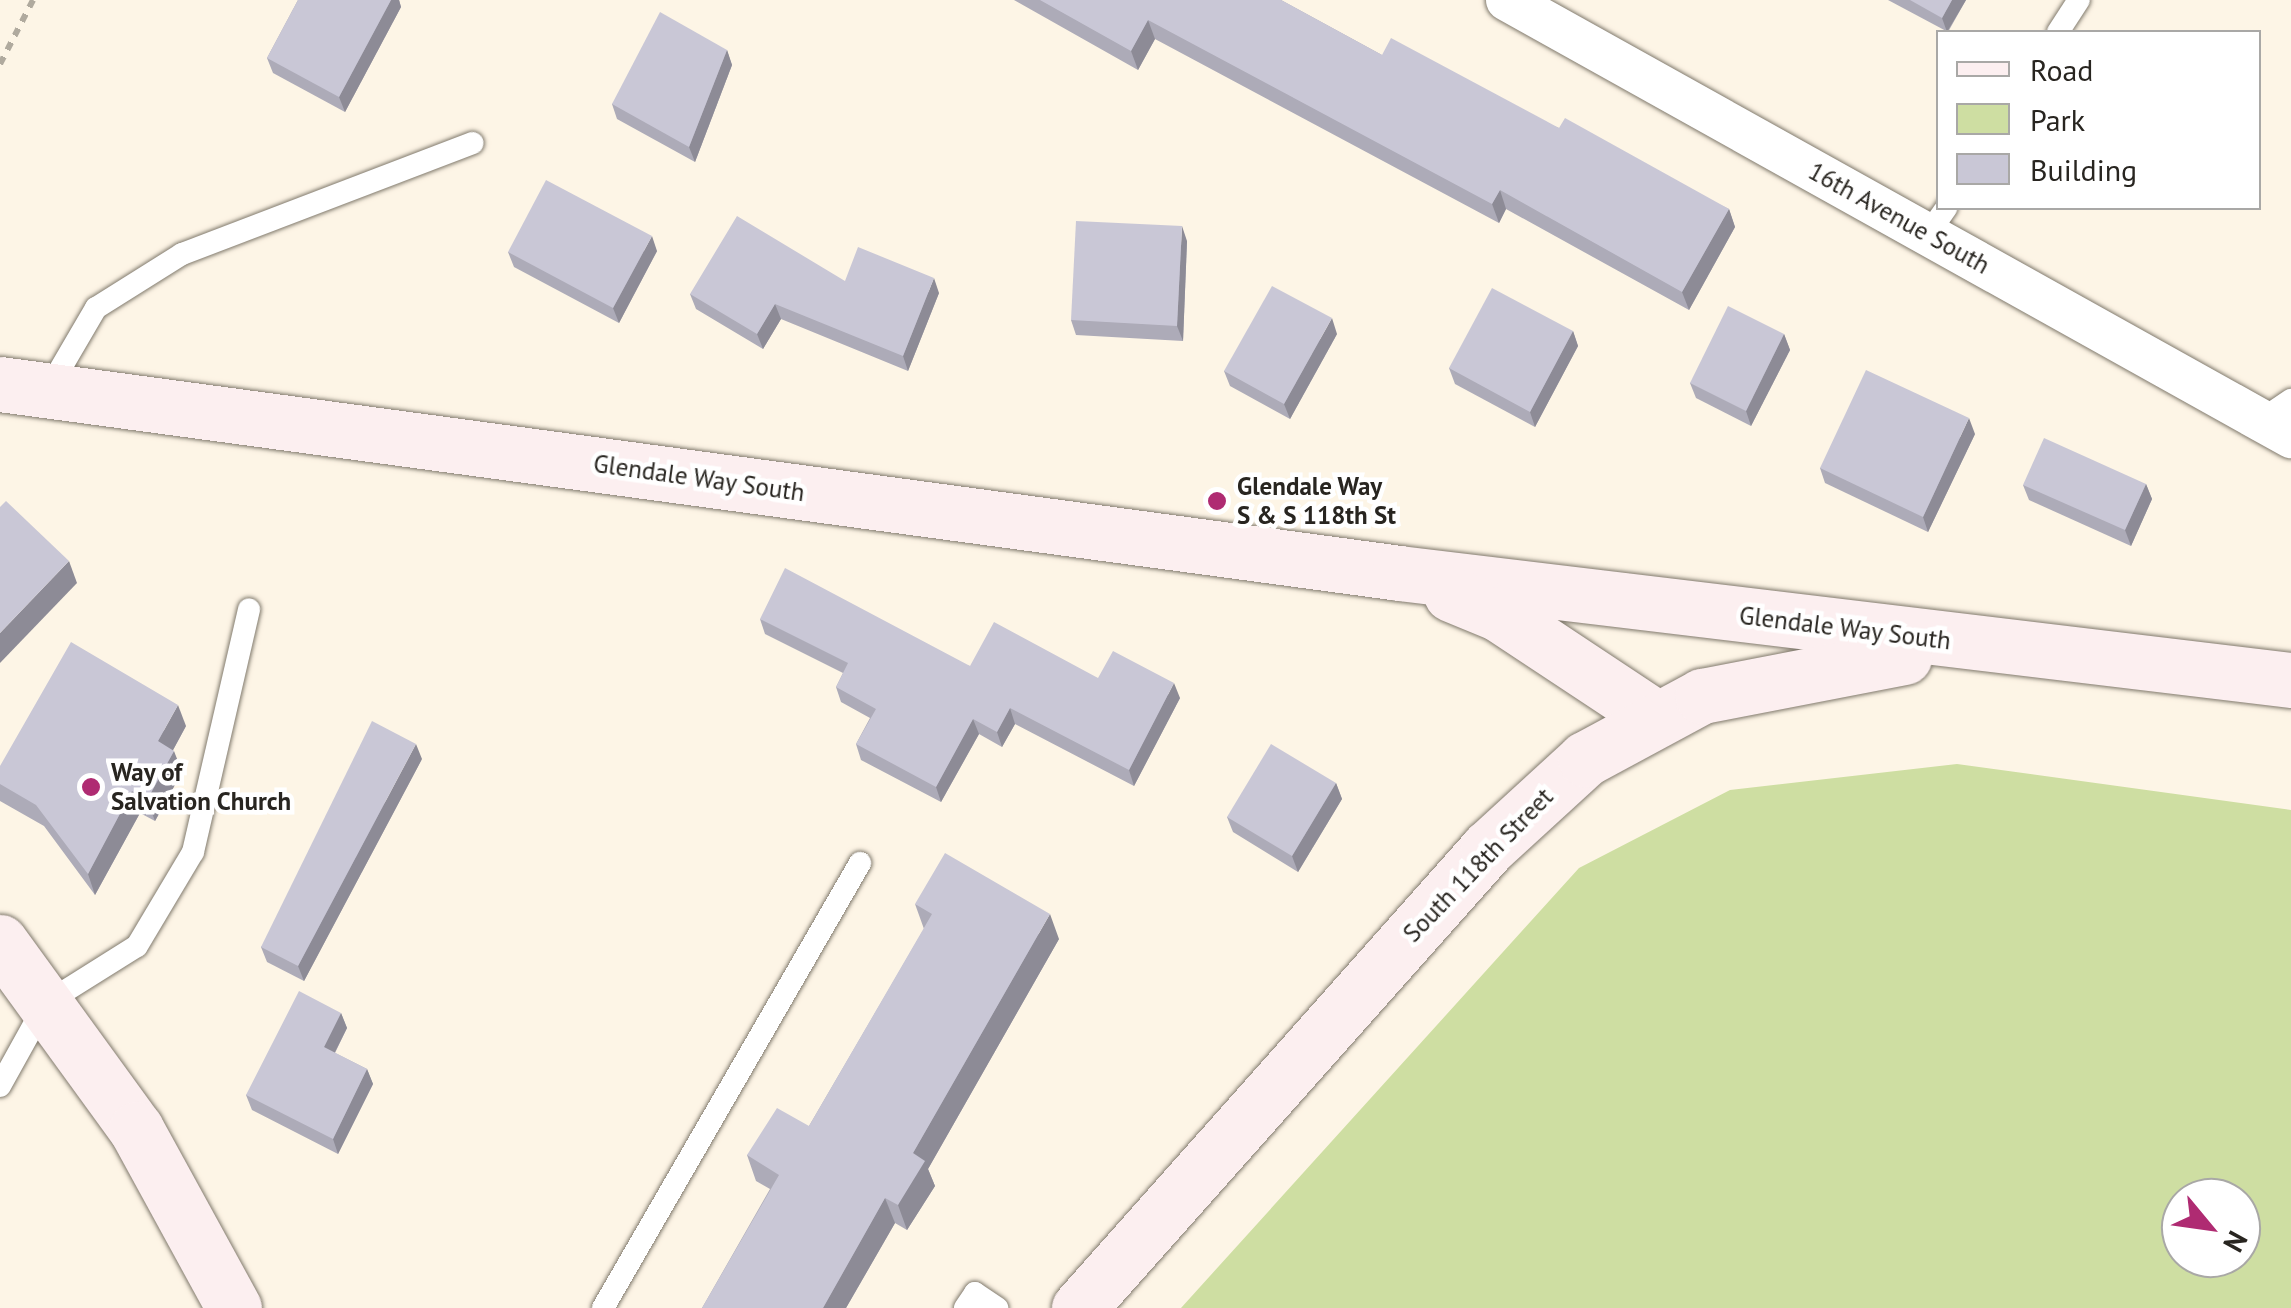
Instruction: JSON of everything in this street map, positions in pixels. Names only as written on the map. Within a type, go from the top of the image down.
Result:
[{"type":"street","name":"16th Avenue South","points":[[1508,0],[1937,221],[2281,419]]},
{"type":"street","name":"Glendale Way South","points":[[24,387],[1398,573],[2130,664],[2291,680]]},
{"type":"street","name":"Glendale Way South","points":[[1398,573],[1499,614],[1654,716]]},
{"type":"street","name":"South 118th Street","points":[[1078,1308],[1533,801],[1654,716],[1820,666],[1895,658],[2130,664]]},
{"type":"street","points":[[0,942],[136,1129],[234,1308]]},
{"type":"lane","points":[[2059,30],[2079,0]]},
{"type":"lane","points":[[24,387],[96,308],[182,254],[472,143]]},
{"type":"lane","points":[[0,1086],[46,1003],[136,946],[193,852],[249,609]]},
{"type":"lane","points":[[604,1308],[860,863]]},
{"type":"lane","points":[[965,1308],[975,1293],[997,1308]]},
{"type":"path","points":[[0,64],[33,0]]},
{"type":"green space","points":[[1957,764],[2291,810],[2291,1308],[1181,1308],[1579,868],[1730,790]]},
{"type":"building","points":[[298,0],[391,0],[339,97],[267,58]]},
{"type":"building","points":[[1040,0],[1281,0],[1382,55],[1391,38],[1559,128],[1565,118],[1729,209],[1682,292],[1500,190],[1492,204],[1148,20],[1131,51]]},
{"type":"building","points":[[1910,0],[1952,0],[1942,18]]},
{"type":"building","points":[[660,12],[727,50],[689,147],[612,104]]},
{"type":"building","points":[[546,180],[652,236],[613,308],[508,252]]},
{"type":"building","points":[[737,216],[845,281],[858,247],[934,278],[903,356],[775,304],[757,334],[690,294]]},
{"type":"building","points":[[1076,221],[1182,226],[1177,326],[1071,320]]},
{"type":"building","points":[[1272,286],[1332,318],[1284,404],[1224,371]]},
{"type":"building","points":[[1492,288],[1573,331],[1530,412],[1449,368]]},
{"type":"building","points":[[1728,306],[1784,334],[1746,411],[1690,383]]},
{"type":"building","points":[[1866,370],[1969,418],[1923,517],[1820,468]]},
{"type":"building","points":[[2044,438],[2146,484],[2125,530],[2023,485]]},
{"type":"building","points":[[6,501],[69,561],[0,633],[0,507]]},
{"type":"building","points":[[785,568],[970,666],[994,622],[1098,678],[1113,651],[1174,683],[1129,770],[1010,708],[997,732],[973,719],[936,787],[856,744],[876,709],[836,687],[848,663],[760,619]]},
{"type":"building","name":"Way of Salvation Church","points":[[71,642],[178,705],[158,741],[174,751],[147,800],[132,791],[88,874],[36,805],[0,784],[0,766]]},
{"type":"building","points":[[372,721],[416,744],[298,966],[261,947]]},
{"type":"building","points":[[1271,744],[1336,783],[1292,856],[1227,817]]},
{"type":"building","points":[[945,853],[1050,914],[913,1153],[925,1161],[898,1205],[885,1198],[823,1308],[702,1308],[779,1175],[747,1155],[777,1108],[809,1126],[932,914],[915,904]]},
{"type":"building","points":[[299,991],[341,1013],[324,1047],[367,1069],[333,1139],[246,1095]]},
{"type":"place","name":"Glendale Way S & S 118th St","points":[[1217,501]]},
{"type":"place","name":"Way of Salvation Church","points":[[91,787]]}]
